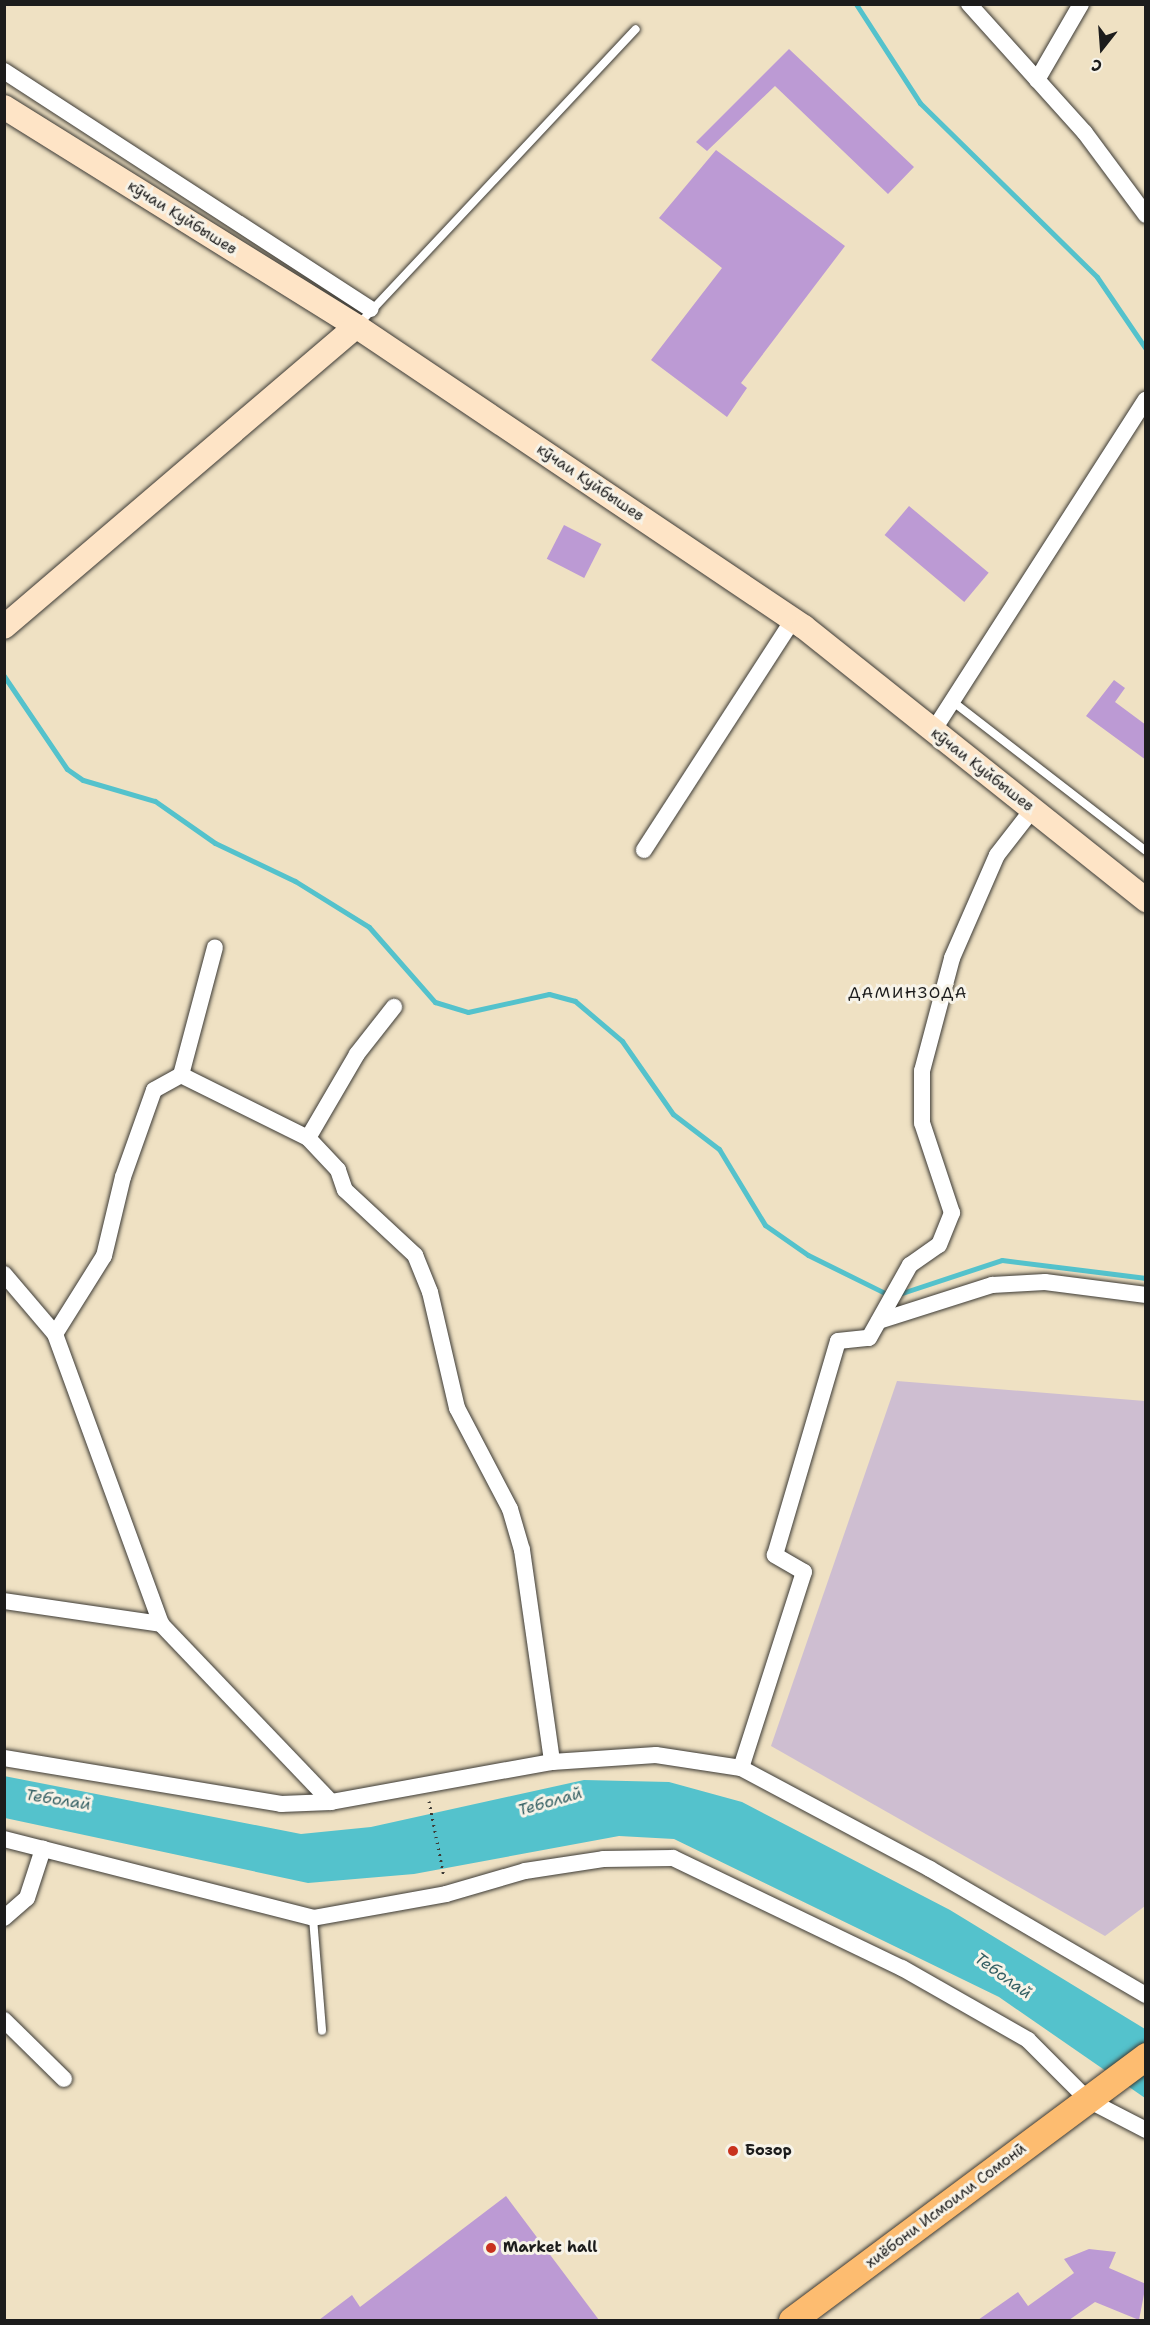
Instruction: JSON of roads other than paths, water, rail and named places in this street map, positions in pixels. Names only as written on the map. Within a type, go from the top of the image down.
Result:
[{"type":"main road","name":"кӯчаи Куйбышев","points":[[4,107],[364,317],[793,620],[1146,900]]},
{"type":"main road","points":[[4,627],[364,317]]},
{"type":"main road","name":"хиёбони Исмоили Сомонӣ","points":[[806,2314],[1146,2056]]},
{"type":"street","points":[[969,4],[1085,133],[1146,215]]},
{"type":"street","points":[[1037,80],[1081,4]]},
{"type":"street","points":[[4,71],[364,317]]},
{"type":"street","points":[[933,731],[1146,399]]},
{"type":"street","points":[[644,850],[793,620]]},
{"type":"street","points":[[741,1768],[804,1572],[775,1555],[838,1341],[869,1338],[910,1265],[939,1245],[952,1213],[922,1123],[922,1071],[952,958],[997,855],[1032,810]]},
{"type":"street","points":[[55,1334],[104,1256],[123,1178],[154,1090],[181,1075],[215,947]]},
{"type":"street","points":[[308,1138],[357,1054],[394,1007]]},
{"type":"street","points":[[181,1075],[308,1138],[338,1170],[345,1190],[415,1255],[430,1292],[457,1408],[510,1509],[522,1550],[552,1762]]},
{"type":"street","points":[[4,1274],[55,1334],[161,1624],[331,1802]]},
{"type":"street","points":[[879,1321],[992,1285],[1045,1282],[1146,1295]]},
{"type":"street","points":[[4,1600],[161,1624]]},
{"type":"street","points":[[4,1758],[282,1804],[331,1802],[552,1762],[656,1755],[741,1768],[930,1869],[1146,1995]]},
{"type":"street","points":[[4,1839],[313,1918],[447,1894],[525,1871],[603,1859],[673,1858],[902,1968],[1028,2040],[1095,2096],[1146,2130]]},
{"type":"street","points":[[4,1918],[27,1898],[43,1849]]},
{"type":"street","points":[[4,2020],[64,2079]]},
{"type":"lane","points":[[364,317],[636,29]]},
{"type":"lane","points":[[952,702],[1146,851]]},
{"type":"lane","points":[[313,1918],[322,2031]]},
{"type":"water","name":"Теболай","points":[[4,1776],[301,1834],[371,1827],[584,1780],[669,1782],[742,1802],[950,1910],[1145,2029],[1145,2098],[999,1997],[674,1839],[619,1836],[414,1874],[308,1883],[5,1818]]},
{"type":"waterway","points":[[856,4],[920,103],[1097,277],[1146,349]]},
{"type":"waterway","points":[[4,676],[67,769],[83,780],[155,801],[215,843],[295,881],[369,927],[435,1002],[468,1012],[549,994],[575,1001],[622,1041],[673,1114],[719,1149],[765,1225],[808,1255],[889,1295]]},
{"type":"waterway","points":[[899,1294],[1002,1260],[1146,1278]]},
{"type":"place","name":"Бозор","points":[[733,2151]]},
{"type":"place","name":"Market hall","points":[[491,2248]]},
{"type":"district","name":"ДАМИНЗОДА","points":[[908,993]]}]
